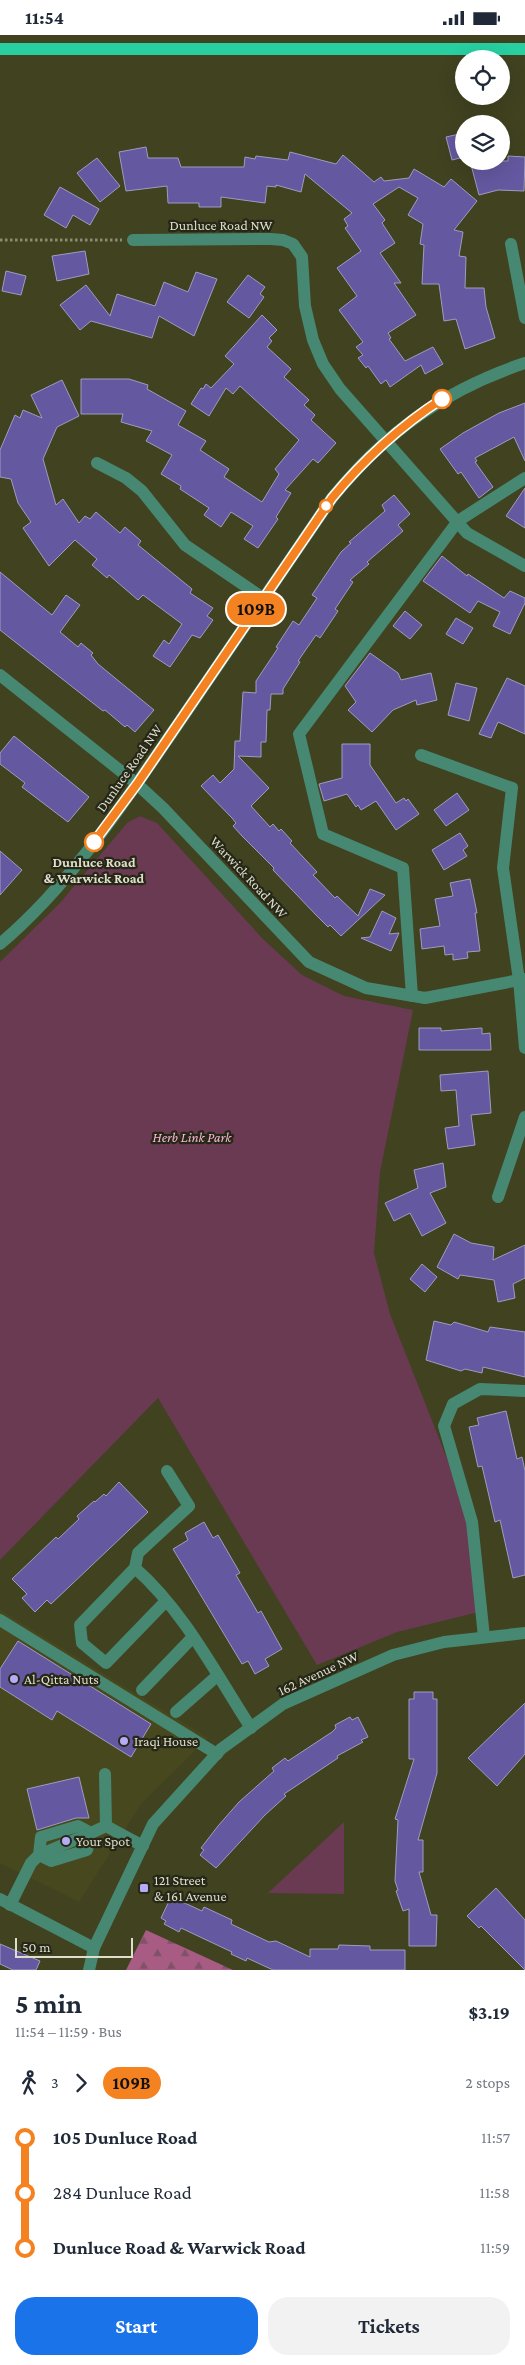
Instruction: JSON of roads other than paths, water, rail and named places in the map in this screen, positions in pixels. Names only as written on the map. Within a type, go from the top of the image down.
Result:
[{"type":"main road","points":[[0,49],[525,49]]},
{"type":"street","name":"Dunluce Road NW","points":[[132,240],[271,239],[293,244],[302,257],[305,305],[318,352],[340,389],[467,533],[525,566]]},
{"type":"street","points":[[511,244],[525,318]]},
{"type":"street","name":"Dunluce Road NW","points":[[1,942],[68,874],[137,784],[332,498],[352,473],[385,441],[413,418],[442,399],[470,384],[525,363]]},
{"type":"street","points":[[97,463],[126,478],[142,491],[185,545],[263,598]]},
{"type":"street","points":[[412,996],[403,869],[322,834],[299,734],[458,521],[525,478]]},
{"type":"street","name":"Warwick Road NW","points":[[0,675],[137,784],[163,808],[308,962],[366,988],[425,998],[522,980]]},
{"type":"street","points":[[421,755],[512,788],[503,868],[522,980],[525,1048]]},
{"type":"street","points":[[498,1197],[525,1117]]},
{"type":"street","points":[[484,1637],[472,1523],[444,1427],[453,1404],[480,1389],[525,1391]]},
{"type":"street","points":[[166,1601],[106,1663],[82,1643],[80,1625],[135,1568],[138,1553],[189,1506],[167,1471]]},
{"type":"street","points":[[135,1568],[155,1585],[251,1728]]},
{"type":"street","points":[[0,1620],[217,1754]]},
{"type":"street","name":"162 Avenue NW","points":[[89,1970],[94,1948],[153,1824],[217,1754],[283,1704],[393,1655],[444,1642],[525,1633]]},
{"type":"street","points":[[142,1690],[192,1638]]},
{"type":"street","points":[[176,1713],[217,1676]]},
{"type":"street","points":[[105,1774],[106,1825]]},
{"type":"street","points":[[106,1825],[143,1847]]},
{"type":"street","points":[[39,1855],[51,1861],[87,1850],[91,1833],[106,1825]]},
{"type":"street","points":[[91,1833],[78,1826],[41,1837],[39,1855],[31,1863],[5,1902],[94,1948]]},
{"type":"place","name":"Dunluce Road & Warwick Road","points":[[94,842]]},
{"type":"place","name":"Al-Qitta Nuts","points":[[14,1679]]},
{"type":"place","name":"Iraqi House","points":[[124,1741]]},
{"type":"place","name":"Your Spot","points":[[66,1841]]},
{"type":"place","name":"121 Street & 161 Avenue","points":[[144,1888]]},
{"type":"park label","name":"Herb Link Park","points":[[192,1137]]}]
